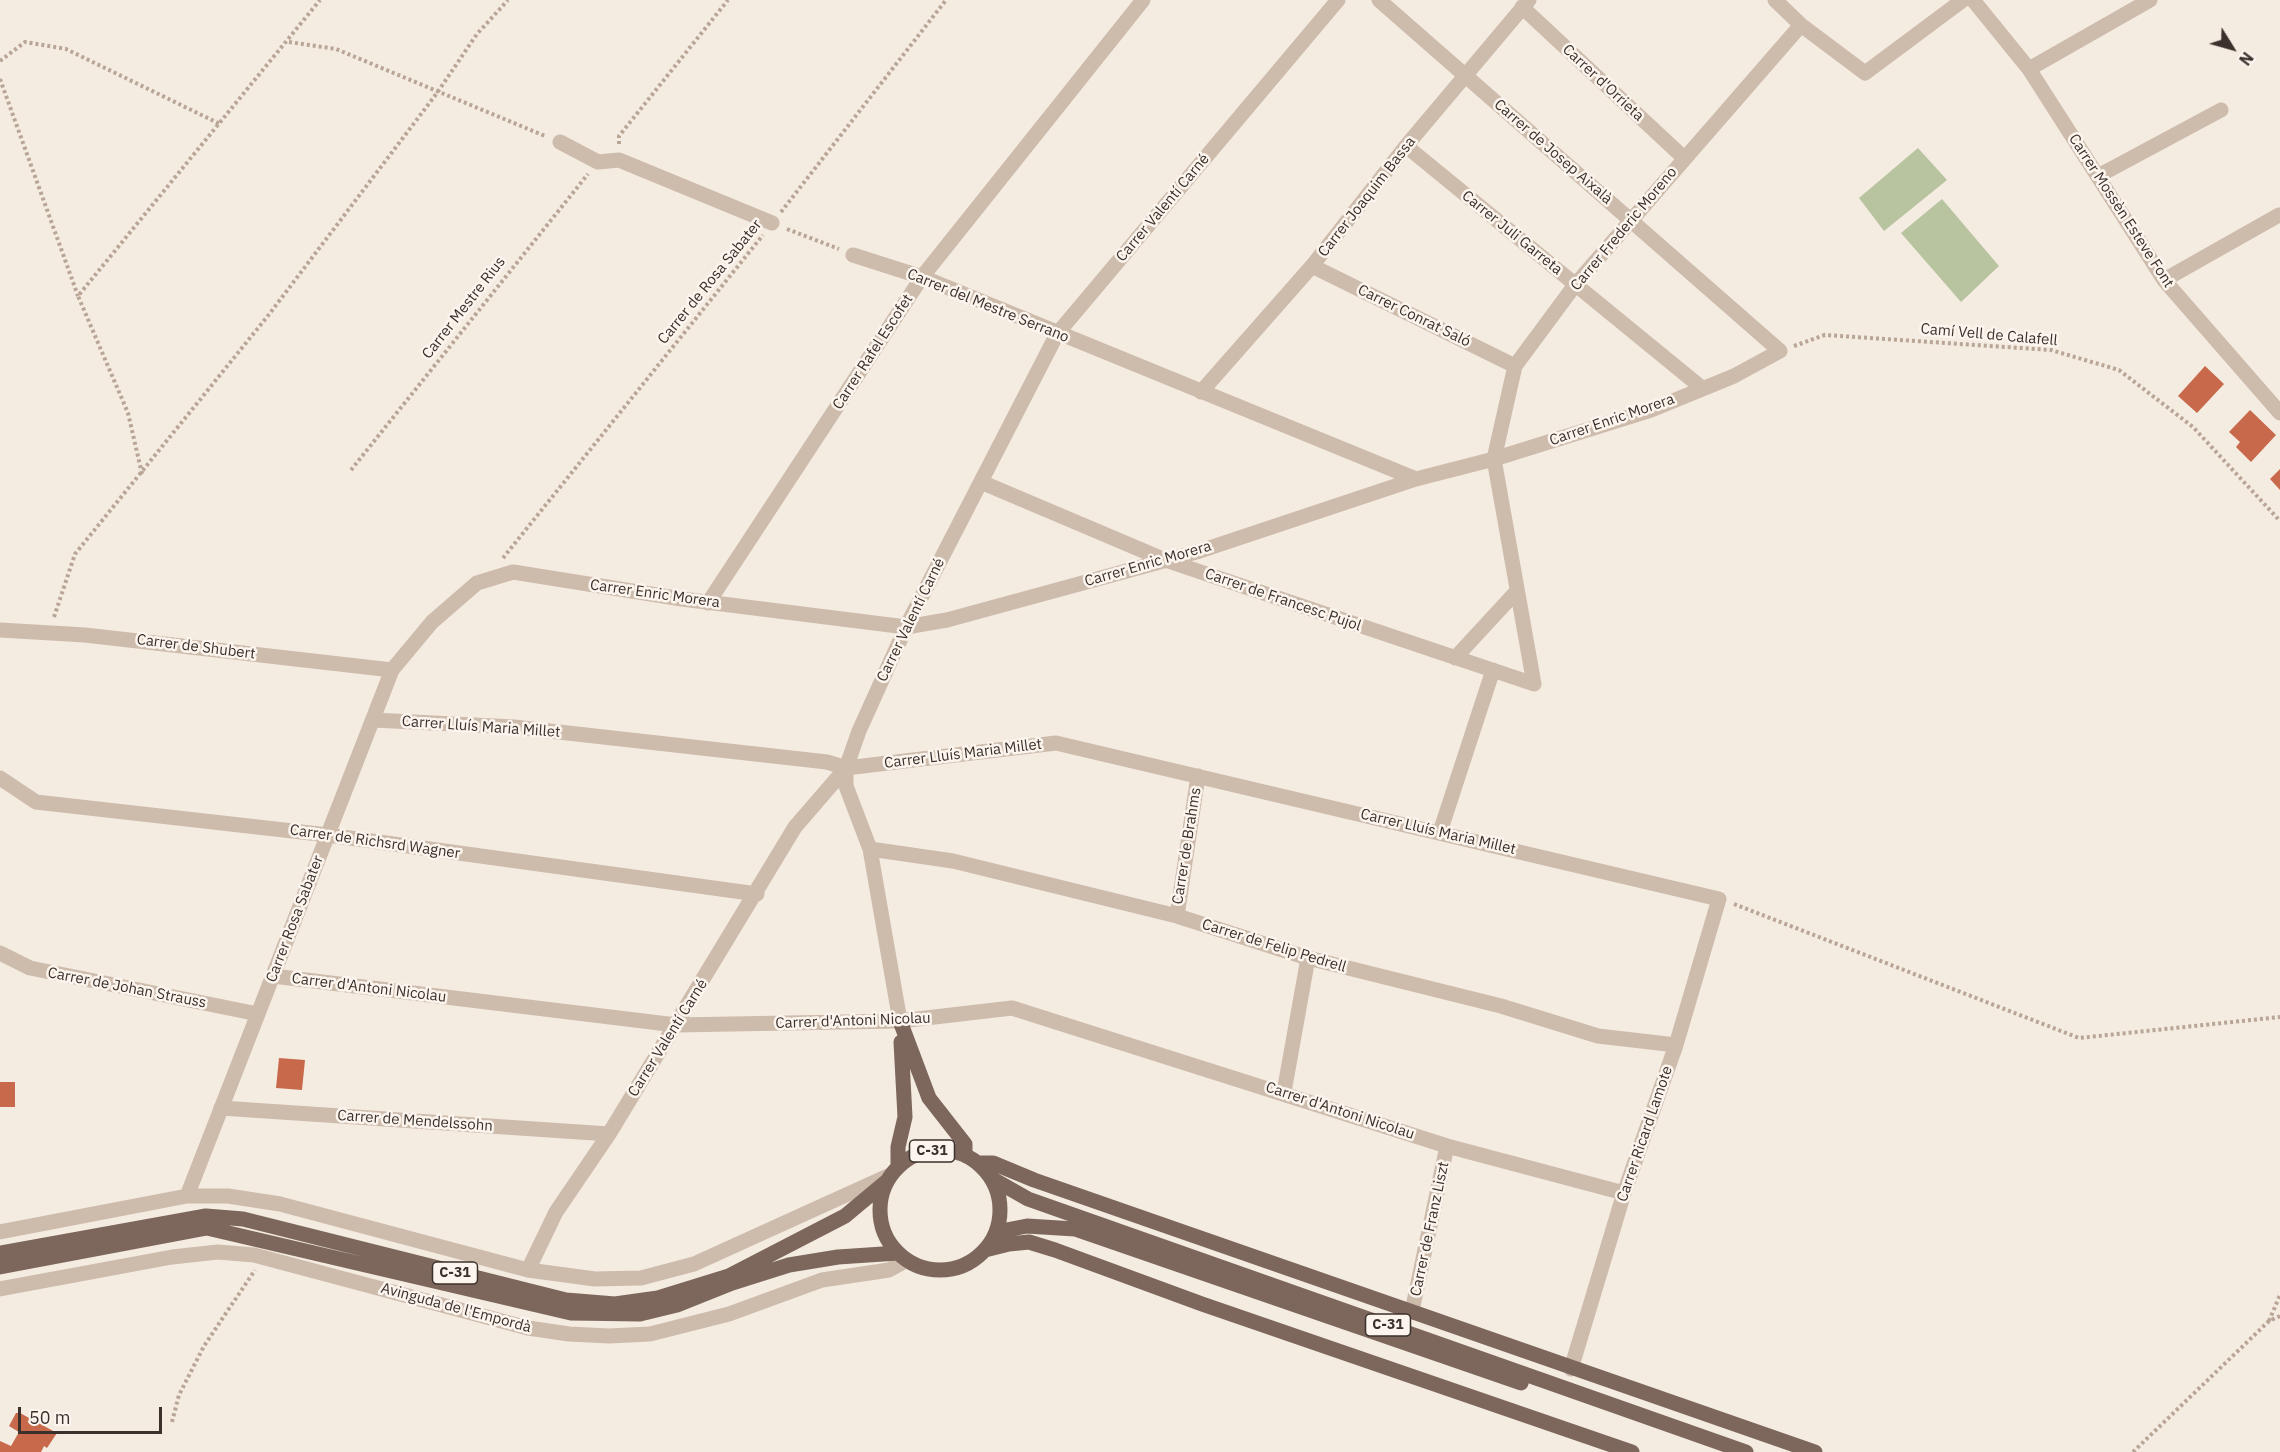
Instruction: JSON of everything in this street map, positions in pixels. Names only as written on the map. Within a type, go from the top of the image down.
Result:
[{"type":"main road","points":[[900,1021],[928,1098],[965,1144],[965,1154]]},
{"type":"main road","points":[[900,1021],[905,1116],[892,1174],[880,1200],[880,1219],[886,1238],[903,1257]]},
{"type":"main road","name":"C-31","points":[[0,1253],[206,1216],[243,1219],[566,1300],[615,1304],[658,1298],[729,1276],[845,1216],[918,1153],[942,1149],[965,1154],[979,1163],[992,1178],[1028,1199],[1746,1452]]},
{"type":"main road","points":[[979,1163],[993,1163],[1034,1180],[1412,1311],[1571,1369],[1815,1452]]},
{"type":"main road","name":"C-31","points":[[0,1267],[207,1228],[571,1313],[640,1314],[677,1305],[732,1283],[789,1265],[838,1257],[903,1257],[923,1268],[940,1270],[956,1268],[972,1261],[985,1250],[996,1232],[1000,1214],[999,1196],[992,1178]]},
{"type":"main road","name":"C-31","points":[[996,1232],[1028,1226],[1075,1229],[1720,1452]]},
{"type":"main road","points":[[985,1250],[1029,1242],[1055,1250],[1202,1304],[1632,1452]]},
{"type":"street","name":"Carrer Rafel Escofet","points":[[708,603],[922,277],[1143,0]]},
{"type":"street","name":"Carrer Valentí Carné","points":[[528,1270],[556,1212],[609,1134],[757,894],[795,827],[846,768],[859,731],[906,627],[1057,334],[1338,0]]},
{"type":"street","name":"Carrer de Josep Aixalà","points":[[1379,0],[1780,351]]},
{"type":"street","points":[[1775,0],[1802,25],[1865,73],[1964,0]]},
{"type":"street","name":"Carrer Mossèn Esteve Font","points":[[1973,0],[2029,69],[2164,280],[2280,413]]},
{"type":"street","points":[[2029,69],[2150,0]]},
{"type":"street","name":"Carrer Joaquim Bassa","points":[[1201,392],[1312,266],[1406,146],[1525,4]]},
{"type":"street","name":"Carrer d'Orrieta","points":[[1525,4],[1684,158]]},
{"type":"street","name":"Carrer Frederic Moreno","points":[[1494,459],[1515,366],[1575,285],[1802,25]]},
{"type":"street","points":[[2098,176],[2221,110]]},
{"type":"street","points":[[560,142],[598,162],[619,160],[772,224]]},
{"type":"street","name":"Carrer Juli Garreta","points":[[1406,146],[1702,388]]},
{"type":"street","points":[[2164,280],[2279,214]]},
{"type":"street","name":"Carrer del Mestre Serrano","points":[[854,255],[922,277],[1416,479]]},
{"type":"street","name":"Carrer Conrat Saló","points":[[1312,266],[1515,366]]},
{"type":"street","name":"Carrer Enric Morera","points":[[493,578],[513,572],[708,603],[906,627],[947,620],[1165,560],[1416,479],[1494,459],[1651,410],[1734,376],[1780,351]]},
{"type":"street","name":"Carrer de Francesc Pujol","points":[[981,482],[1165,560],[1534,684],[1494,459]]},
{"type":"street","name":"Carrer Rosa Sabater","points":[[187,1196],[392,670],[432,622],[477,583],[493,578]]},
{"type":"street","points":[[1455,657],[1516,592]]},
{"type":"street","name":"Carrer de Shubert","points":[[0,630],[49,633],[392,670]]},
{"type":"street","points":[[1440,832],[1493,670]]},
{"type":"street","name":"Carrer Lluís Maria Millet","points":[[372,720],[514,727],[826,762],[846,768],[1056,742],[1719,899]]},
{"type":"street","points":[[846,768],[846,786],[870,849],[900,1021]]},
{"type":"street","name":"Carrer de Brahms","points":[[1177,916],[1198,776]]},
{"type":"street","name":"Carrer de Richsrd Wagner","points":[[0,778],[36,802],[328,835],[757,894]]},
{"type":"street","name":"Carrer de Felip Pedrell","points":[[870,849],[953,861],[1177,916],[1308,958],[1501,1006],[1598,1036],[1676,1045]]},
{"type":"street","name":"Carrer Ricard Lamote","points":[[1571,1369],[1624,1193],[1676,1045],[1719,899]]},
{"type":"street","name":"Carrer de Johan Strauss","points":[[0,953],[30,968],[258,1014]]},
{"type":"street","points":[[1284,1092],[1308,958]]},
{"type":"street","name":"Carrer d'Antoni Nicolau","points":[[273,976],[676,1025],[900,1021],[1012,1008],[1284,1092],[1447,1146],[1624,1193]]},
{"type":"street","name":"Carrer de Mendelssohn","points":[[221,1108],[609,1134]]},
{"type":"street","name":"Carrer de Franz Liszt","points":[[1412,1311],[1447,1146]]},
{"type":"street","points":[[1,1230],[187,1196],[228,1196],[279,1204],[528,1270],[595,1279],[641,1278],[694,1264],[892,1174]]},
{"type":"street","name":"Avinguda de l'Empordà","points":[[0,1289],[172,1257],[218,1252],[263,1257],[528,1328],[569,1334],[609,1336],[650,1334],[729,1314],[822,1280],[889,1270],[903,1257]]},
{"type":"path","points":[[78,296],[288,42],[320,0]]},
{"type":"path","points":[[49,633],[75,554],[267,317],[437,93],[477,34],[508,0]]},
{"type":"path","points":[[619,160],[620,136],[728,0]]},
{"type":"path","name":"Carrer de Rosa Sabater","points":[[493,578],[507,550],[772,224],[946,0]]},
{"type":"path","points":[[0,61],[25,42],[66,49],[220,124]]},
{"type":"path","points":[[288,42],[336,49],[437,93],[560,142]]},
{"type":"path","points":[[0,79],[78,296],[128,412],[142,474]]},
{"type":"path","name":"Carrer Mestre Rius","points":[[351,470],[598,162]]},
{"type":"path","points":[[772,224],[854,255]]},
{"type":"path","name":"Camí Vell de Calafell","points":[[1780,351],[1825,335],[2051,350],[2120,370],[2193,428],[2280,521]]},
{"type":"path","points":[[1719,899],[2079,1038],[2280,1017]]},
{"type":"path","points":[[172,1422],[179,1395],[204,1346],[263,1257]]},
{"type":"path","points":[[2269,1321],[2280,1294]]},
{"type":"path","points":[[2133,1452],[2269,1321],[2280,1316]]},
{"type":"green space","points":[[1918,148],[1947,180],[1884,231],[1859,198]]},
{"type":"green space","points":[[1942,199],[1999,266],[1961,302],[1901,233]]},
{"type":"building","points":[[2205,366],[2224,384],[2197,413],[2178,396]]},
{"type":"building","points":[[2250,410],[2276,435],[2251,462],[2236,447],[2240,442],[2229,432]]},
{"type":"building","points":[[2280,469],[2280,490],[2270,479]]},
{"type":"building","points":[[279,1058],[305,1060],[302,1090],[276,1088]]},
{"type":"building","points":[[0,1082],[15,1082],[15,1107],[0,1107]]},
{"type":"building","points":[[16,1413],[57,1433],[47,1448],[44,1446],[41,1452],[0,1452],[0,1441],[11,1446],[19,1432],[9,1426]]}]
